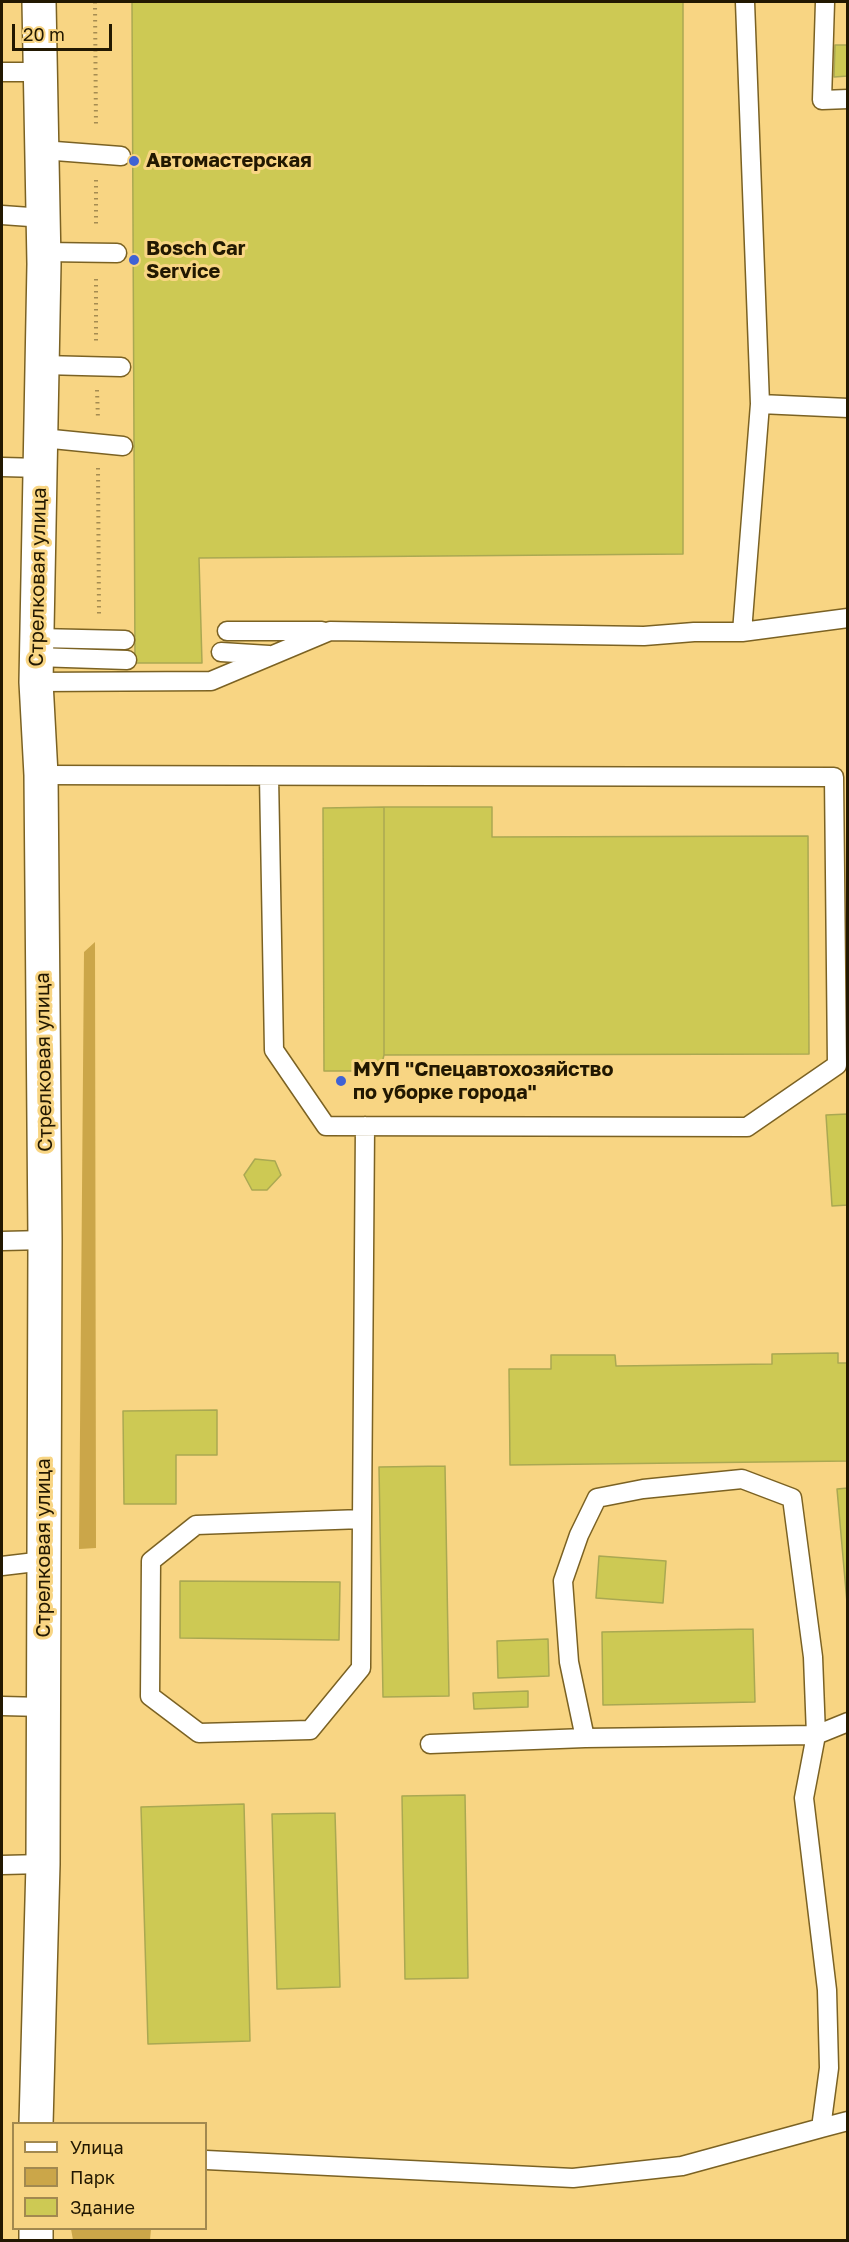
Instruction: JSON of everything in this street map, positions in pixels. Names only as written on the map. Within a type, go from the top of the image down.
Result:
[{"type":"street","name":"Стрелковая улица","points":[[36,2122],[43,1864],[45,1240],[41,776],[37,659],[44,252],[39,2]]},
{"type":"lane","points":[[742,632],[760,404],[745,2]]},
{"type":"lane","points":[[825,2],[822,100],[848,99]]},
{"type":"lane","points":[[2,72],[40,72]]},
{"type":"lane","points":[[42,150],[121,156]]},
{"type":"lane","points":[[2,215],[44,218]]},
{"type":"lane","points":[[44,252],[117,253]]},
{"type":"lane","points":[[43,365],[121,368]]},
{"type":"lane","points":[[760,404],[848,408]]},
{"type":"lane","points":[[2,466],[42,453],[123,446]]},
{"type":"lane","points":[[226,631],[644,636],[694,632],[742,632],[848,618]]},
{"type":"lane","points":[[37,659],[211,681],[330,631]]},
{"type":"lane","points":[[37,659],[125,640]]},
{"type":"lane","points":[[221,652],[274,655]]},
{"type":"lane","points":[[37,659],[127,660]]},
{"type":"lane","points":[[41,776],[269,776],[834,777],[837,1065],[747,1127],[327,1126],[274,1050],[269,776]]},
{"type":"lane","points":[[362,1519],[196,1525],[151,1561],[150,1696],[200,1733],[310,1730],[361,1668],[365,1126]]},
{"type":"lane","points":[[2,1241],[45,1240]]},
{"type":"lane","points":[[585,1738],[569,1662],[563,1581],[579,1535],[597,1498],[643,1489],[742,1479],[792,1498],[813,1658],[816,1735],[804,1798],[827,1990],[829,2068],[821,2128]]},
{"type":"lane","points":[[2,1566],[44,1561]]},
{"type":"lane","points":[[2,1706],[43,1707]]},
{"type":"lane","points":[[430,1744],[585,1738],[816,1735],[848,1722]]},
{"type":"lane","points":[[2,1865],[43,1864]]},
{"type":"lane","points":[[207,2160],[573,2178],[682,2166],[848,2121]]},
{"type":"green space","points":[[95,942],[96,1548],[79,1549],[84,952]]},
{"type":"green space","points":[[71,2230],[151,2230],[150,2240],[73,2240]]},
{"type":"building","points":[[132,2],[683,2],[683,554],[199,558],[202,663],[135,663]]},
{"type":"building","points":[[835,45],[848,45],[848,76],[834,77]]},
{"type":"building","points":[[384,807],[384,1055],[380,1071],[324,1071],[323,808]]},
{"type":"building","points":[[384,807],[492,807],[492,837],[808,836],[809,1054],[384,1055]]},
{"type":"building","points":[[848,1114],[848,1205],[832,1206],[826,1115]]},
{"type":"building","points":[[255,1159],[275,1161],[281,1175],[267,1190],[252,1190],[244,1175]]},
{"type":"building","points":[[838,1353],[838,1363],[848,1363],[848,1461],[510,1465],[509,1369],[551,1369],[551,1355],[615,1355],[616,1366],[772,1364],[772,1354]]},
{"type":"building","points":[[217,1410],[217,1455],[176,1455],[176,1504],[124,1504],[123,1411]]},
{"type":"building","points":[[445,1466],[449,1696],[383,1697],[379,1467]]},
{"type":"building","points":[[848,1488],[848,1614],[837,1489]]},
{"type":"building","points":[[599,1556],[666,1561],[663,1603],[596,1598]]},
{"type":"building","points":[[180,1581],[340,1582],[339,1640],[180,1638]]},
{"type":"building","points":[[753,1629],[755,1702],[603,1705],[602,1632]]},
{"type":"building","points":[[548,1639],[549,1676],[498,1678],[497,1641]]},
{"type":"building","points":[[528,1691],[528,1707],[474,1709],[473,1693]]},
{"type":"building","points":[[465,1795],[468,1978],[405,1979],[402,1796]]},
{"type":"building","points":[[244,1804],[250,2041],[148,2044],[141,1807]]},
{"type":"building","points":[[335,1813],[340,1987],[277,1989],[272,1814]]},
{"type":"place","name":"Автомастерская","points":[[134,161]]},
{"type":"place","name":"Bosch Car Service","points":[[134,260]]},
{"type":"place","name":"МУП \"Спецавтохозяйство по уборке города\"","points":[[341,1081]]}]
